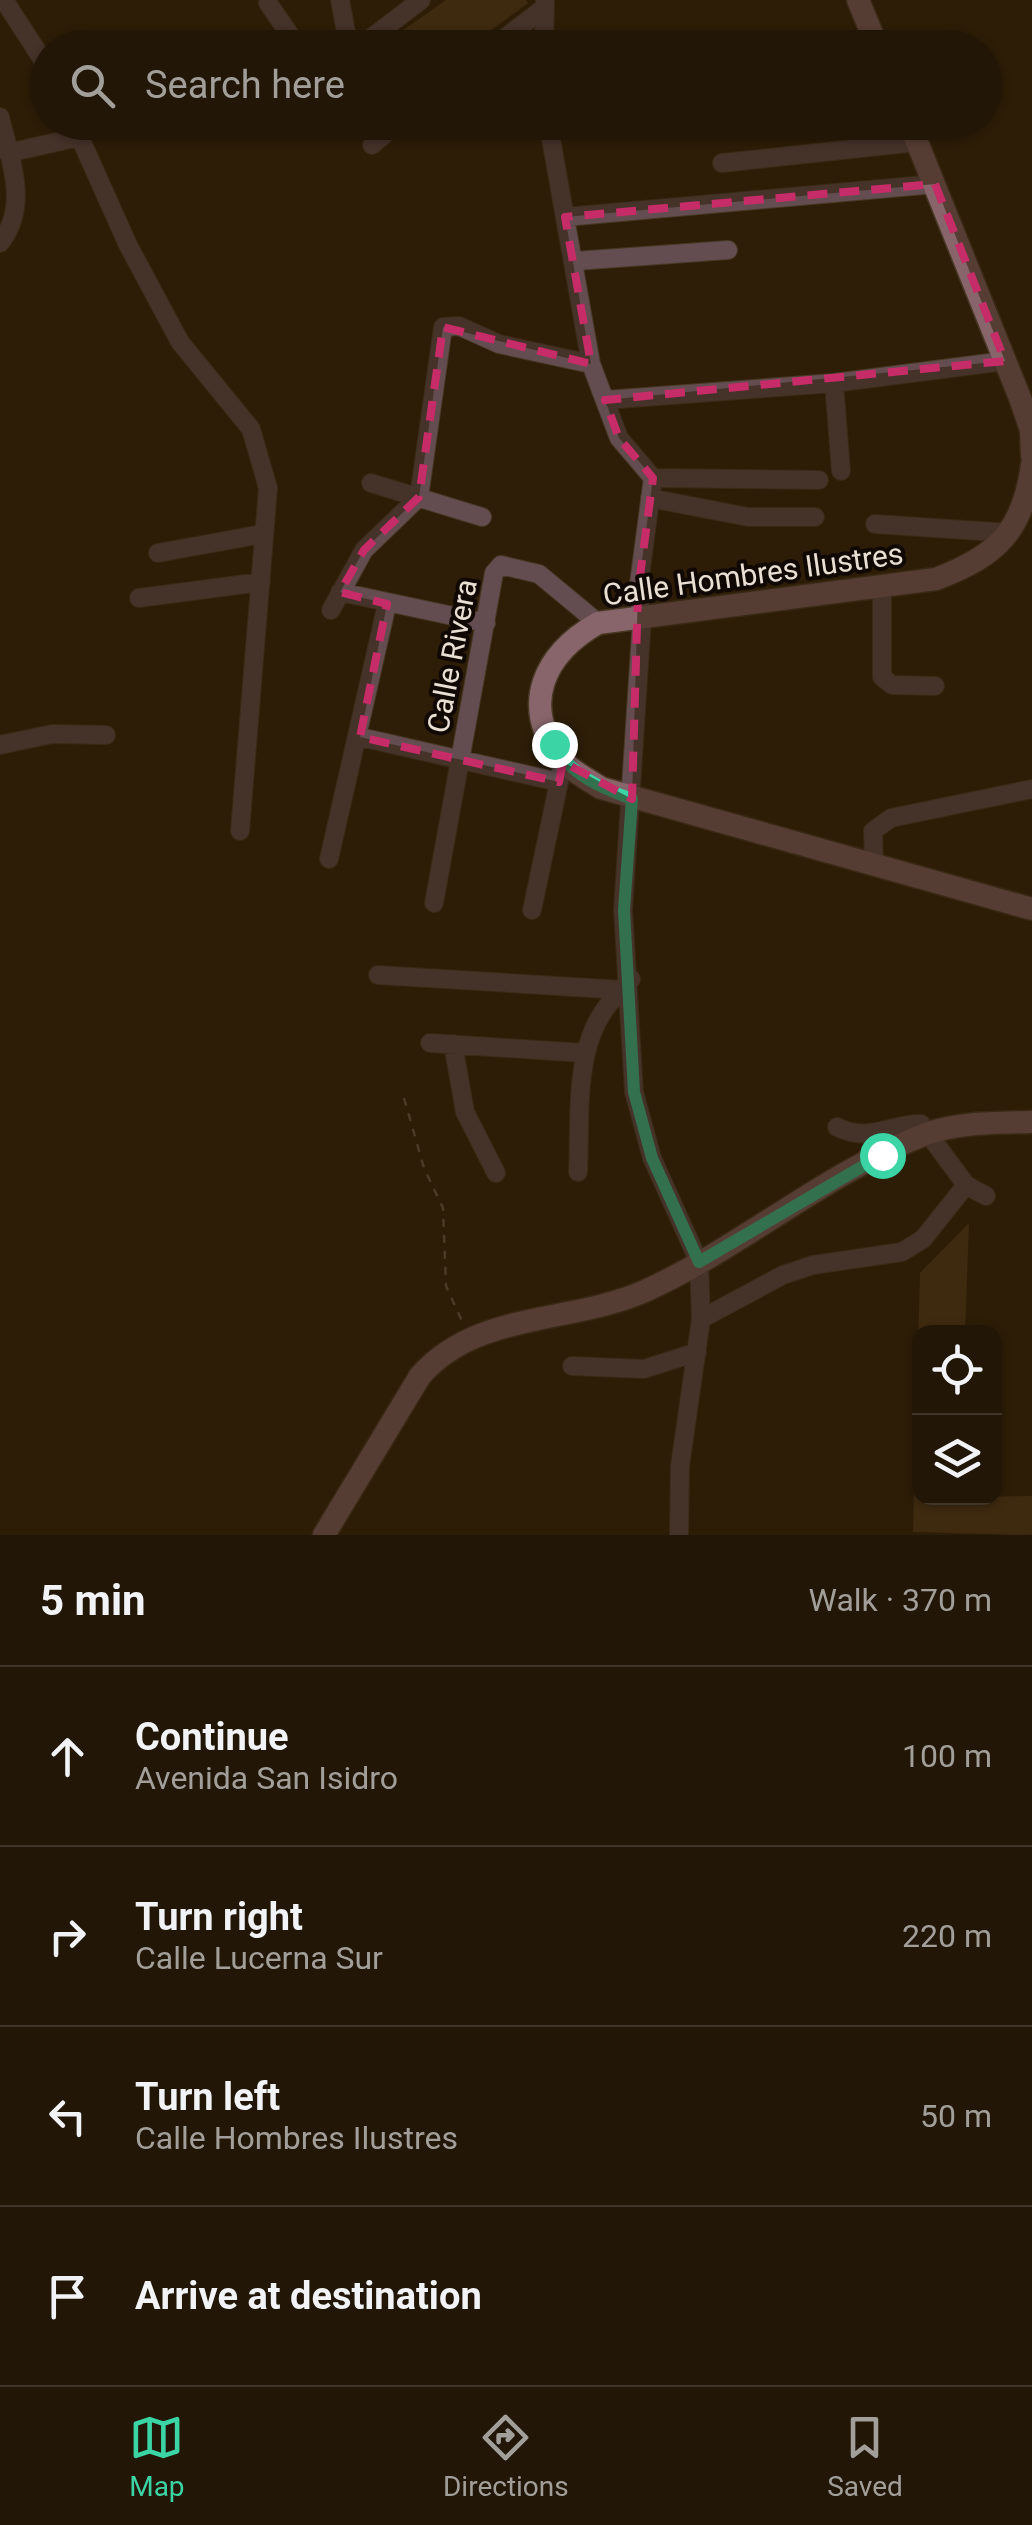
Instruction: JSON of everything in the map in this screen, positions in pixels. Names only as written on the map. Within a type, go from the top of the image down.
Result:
[{"type":"main road","points":[[858,0],[870,30]]},
{"type":"main road","points":[[916,140],[1006,361],[1030,430],[1032,455]]},
{"type":"main road","name":"Calle Hombres Ilustres","points":[[561,772],[540,701],[543,676],[566,646],[598,623],[936,579],[988,554],[1010,532],[1028,495],[1032,464]]},
{"type":"main road","points":[[561,772],[632,799],[874,862],[1032,909]]},
{"type":"main road","points":[[324,1535],[420,1376],[437,1356],[471,1336],[642,1292],[860,1166],[930,1132],[1032,1122]]},
{"type":"street","points":[[4,0],[30,40]]},
{"type":"street","points":[[340,0],[346,30]]},
{"type":"street","points":[[381,30],[419,1]]},
{"type":"street","points":[[268,3],[287,30]]},
{"type":"street","points":[[513,30],[544,4]]},
{"type":"street","points":[[544,4],[544,30]]},
{"type":"street","points":[[0,121],[18,204],[15,220],[0,242]]},
{"type":"street","points":[[8,153],[46,140]]},
{"type":"street","points":[[81,140],[128,245],[180,342],[250,429],[268,488],[240,831]]},
{"type":"street","points":[[372,145],[378,140]]},
{"type":"street","points":[[551,140],[591,364],[619,438],[653,478],[638,591],[642,618],[624,881],[634,1092],[652,1158],[699,1262],[701,1319],[680,1466],[680,1535]]},
{"type":"street","points":[[722,163],[864,140]]},
{"type":"street","points":[[565,217],[934,184]]},
{"type":"street","points":[[575,262],[728,250]]},
{"type":"street","points":[[330,610],[364,550],[420,497],[443,327],[460,326],[500,344],[591,364]]},
{"type":"street","points":[[606,400],[834,383],[1006,361]]},
{"type":"street","points":[[834,383],[841,471]]},
{"type":"street","points":[[653,478],[819,480]]},
{"type":"street","points":[[371,483],[482,517]]},
{"type":"street","points":[[650,498],[748,517],[815,517]]},
{"type":"street","points":[[875,524],[1010,532]]},
{"type":"street","points":[[158,553],[262,534]]},
{"type":"street","name":"Calle Rivera","points":[[434,903],[494,572],[501,564],[539,574],[598,623]]},
{"type":"street","points":[[139,598],[261,582]]},
{"type":"street","points":[[882,586],[882,677],[892,685],[935,686]]},
{"type":"street","points":[[340,592],[486,623]]},
{"type":"street","points":[[329,860],[360,738],[387,604]]},
{"type":"street","points":[[0,745],[52,734],[106,735]]},
{"type":"street","points":[[360,738],[460,759],[561,772],[532,910]]},
{"type":"street","points":[[874,862],[874,831],[891,818],[1032,790]]},
{"type":"street","points":[[378,975],[627,985]]},
{"type":"street","points":[[578,1172],[585,1053],[594,1022],[627,985]]},
{"type":"street","points":[[430,1043],[585,1053]]},
{"type":"street","points":[[452,1044],[465,1112],[496,1172]]},
{"type":"street","points":[[837,1128],[854,1136],[921,1124],[966,1185],[986,1196]]},
{"type":"street","points":[[701,1319],[783,1275],[813,1265],[902,1252],[923,1238],[966,1185]]},
{"type":"street","points":[[572,1366],[644,1369],[698,1352]]},
{"type":"path","points":[[404,1098],[424,1168],[442,1208],[446,1286],[471,1336]]},
{"type":"highlighted area","points":[[935,184],[1005,361],[605,400],[619,438],[653,478],[638,591],[632,799],[563,762],[559,782],[360,737],[387,604],[340,592],[364,550],[419,497],[443,327],[591,364],[565,217]]},
{"type":"shaded area","points":[[446,0],[528,3],[491,30],[403,30]]},
{"type":"shaded area","points":[[969,1223],[965,1325],[919,1325],[920,1273]]},
{"type":"shaded area","points":[[1032,1496],[1032,1535],[913,1532],[914,1505],[1002,1505],[1002,1497]]},
{"type":"route","points":[[554,744],[563,762],[601,788],[632,799],[624,910],[634,1092],[652,1158],[699,1262],[882,1155]]}]
